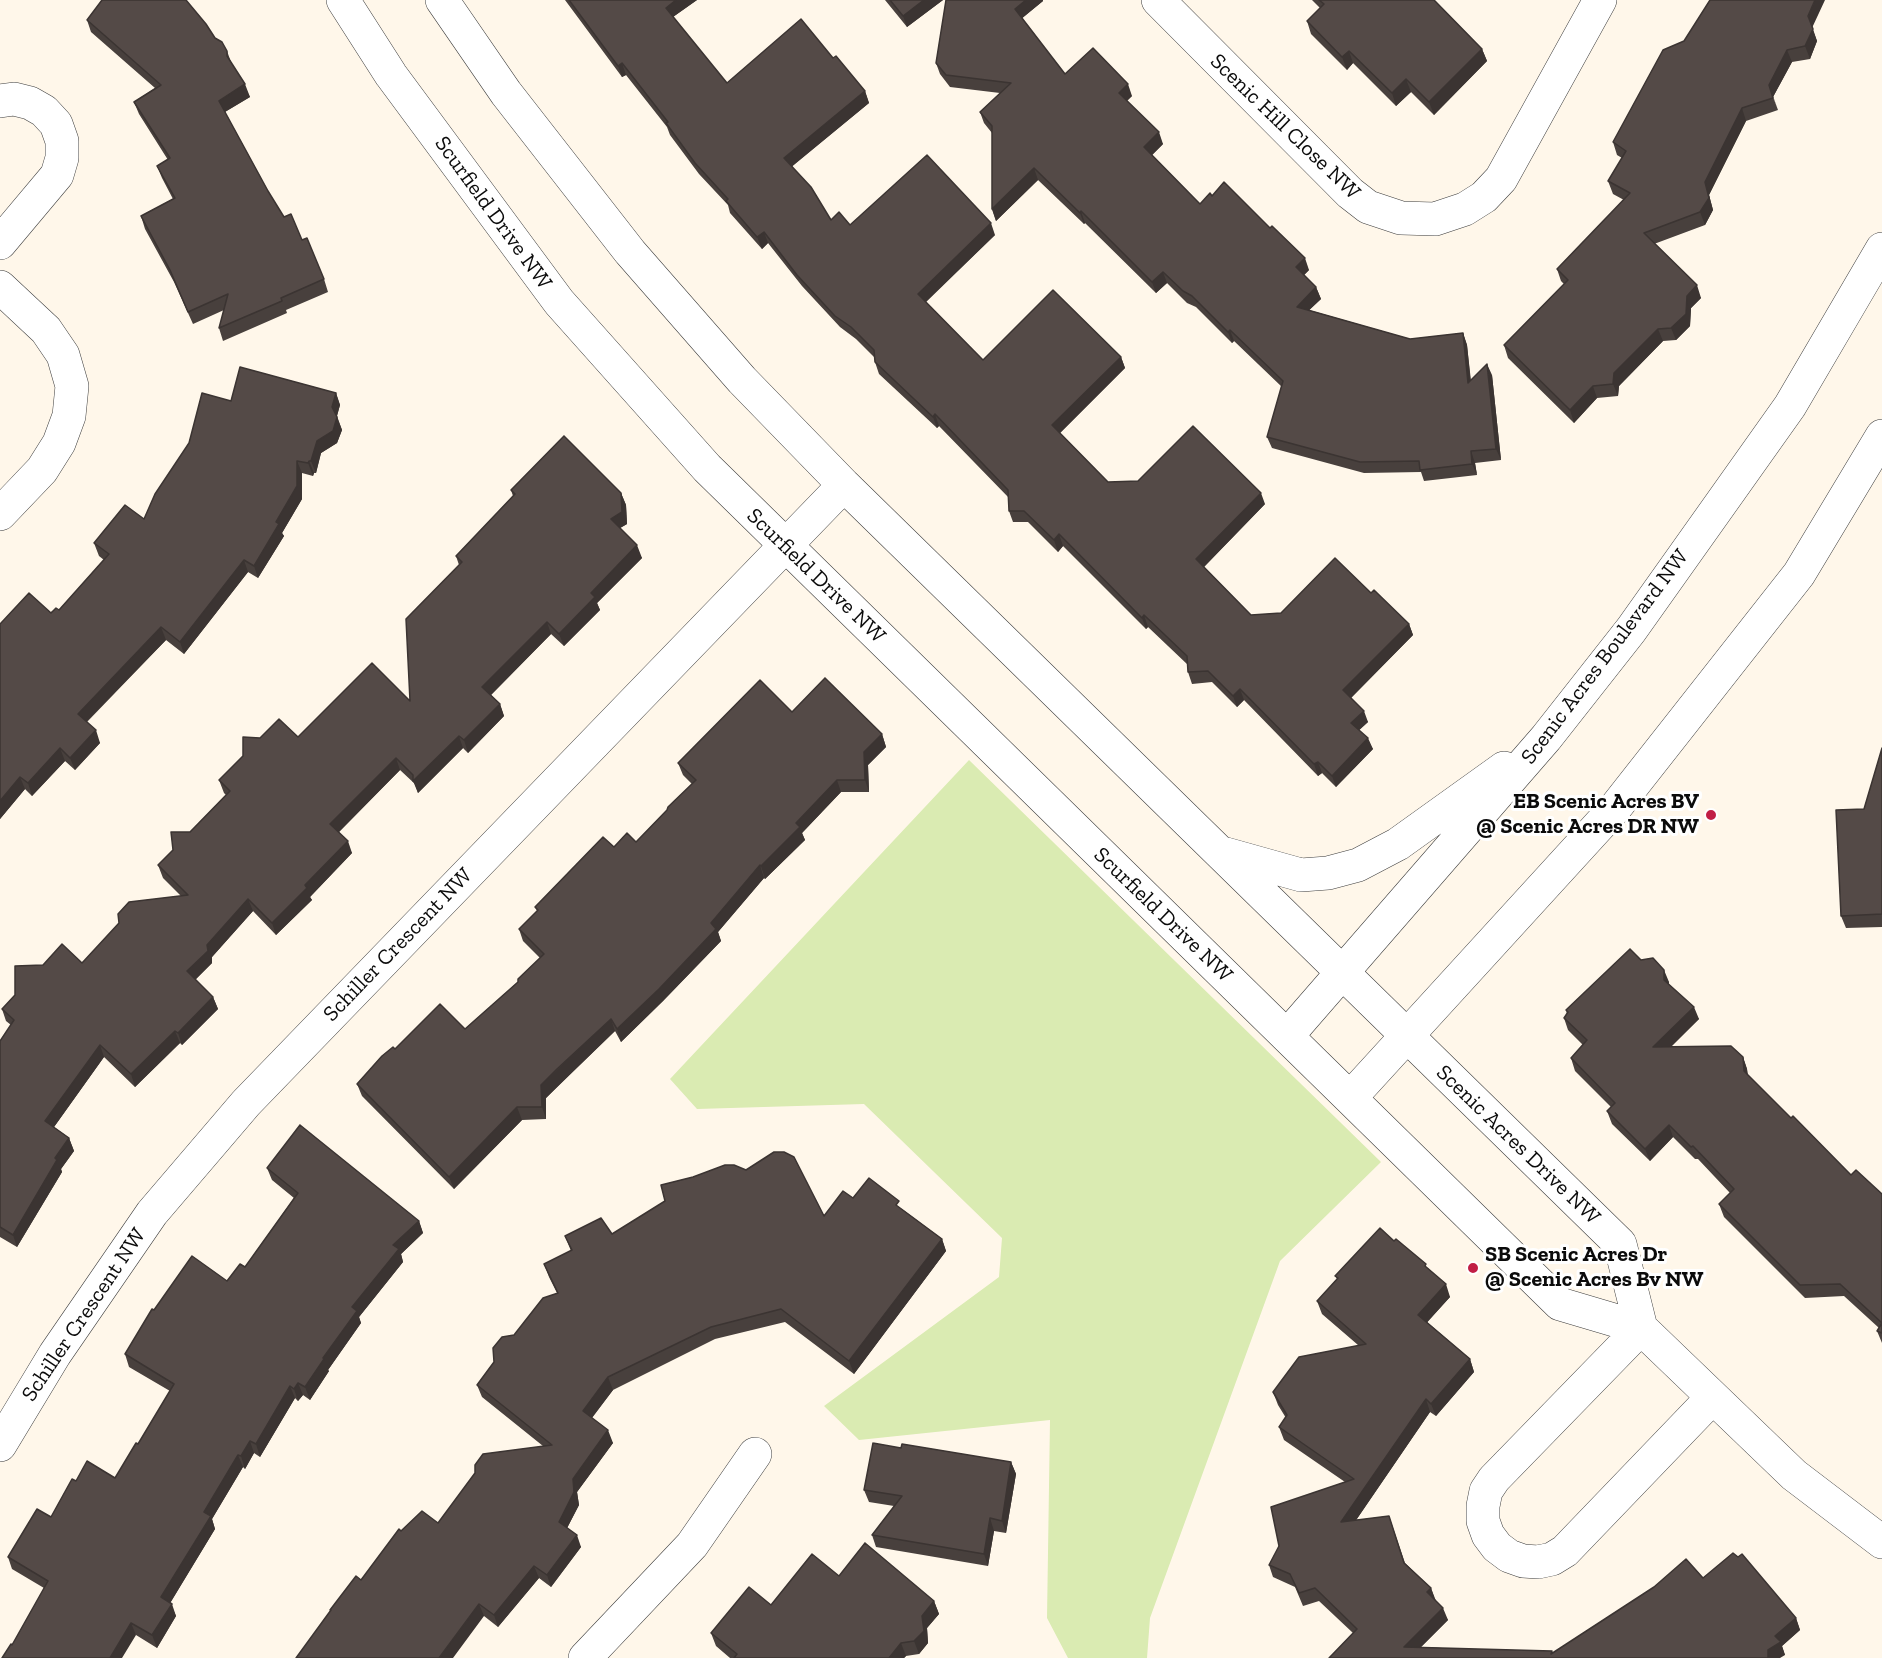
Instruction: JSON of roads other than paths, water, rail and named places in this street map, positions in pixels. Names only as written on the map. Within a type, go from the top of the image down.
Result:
[{"type":"street","name":"Scurfield Drive NW","points":[[343,0],[391,75],[559,302],[707,468],[1350,1098]]},
{"type":"street","points":[[442,0],[506,93],[630,252],[742,380],[844,485],[1407,1036]]},
{"type":"street","name":"Scenic Hill Close NW","points":[[1158,0],[1350,193],[1368,207],[1401,218],[1435,219],[1465,209],[1484,197],[1501,179],[1600,0]]},
{"type":"street","points":[[0,101],[14,99],[44,111],[56,124],[62,141],[62,158],[57,175],[0,243]]},
{"type":"street","name":"Scenic Acres Boulevard NW","points":[[1287,1036],[1546,738],[1631,630],[1790,406],[1882,249]]},
{"type":"street","points":[[0,287],[46,330],[63,355],[72,386],[69,416],[59,443],[42,470],[0,514]]},
{"type":"street","points":[[1882,436],[1799,574],[1615,808],[1350,1098],[1560,1304],[1641,1328],[1794,1476],[1882,1542]]},
{"type":"street","name":"Schiller Crescent NW","points":[[0,1445],[55,1354],[152,1213],[246,1103],[844,485]]},
{"type":"street","points":[[1221,853],[1301,874],[1328,873],[1358,865],[1398,844],[1546,738]]},
{"type":"street","name":"Scenic Acres Drive NW","points":[[1407,1036],[1620,1244],[1641,1328]]},
{"type":"street","points":[[1641,1328],[1494,1479],[1486,1491],[1483,1521],[1497,1547],[1509,1556],[1523,1561],[1538,1562],[1552,1559],[1565,1551],[1712,1398]]},
{"type":"street","points":[[585,1658],[692,1545],[755,1454]]},
{"type":"place","name":"EB Scenic Acres BV @ Scenic Acres DR NW","points":[[1711,815]]},
{"type":"place","name":"SB Scenic Acres Dr @ Scenic Acres Bv NW","points":[[1473,1268]]}]
